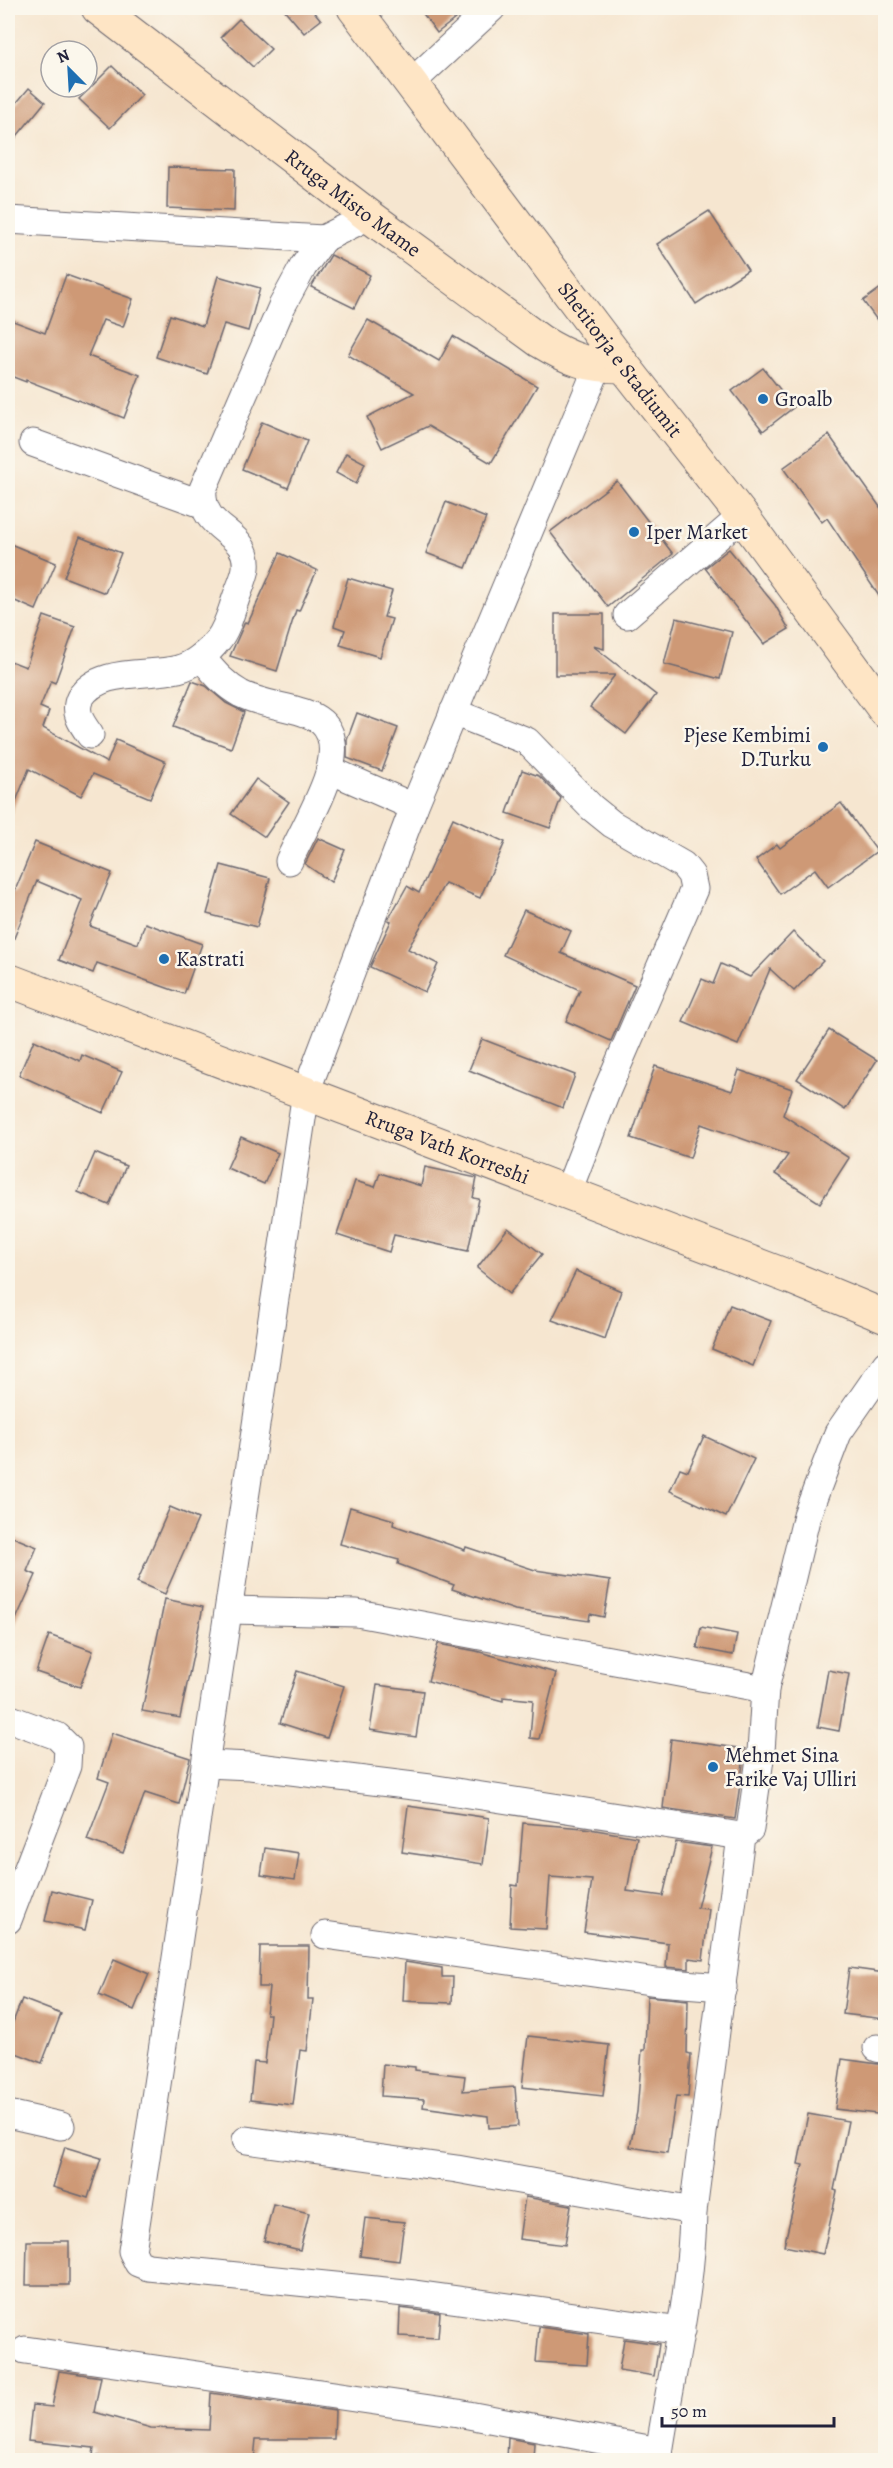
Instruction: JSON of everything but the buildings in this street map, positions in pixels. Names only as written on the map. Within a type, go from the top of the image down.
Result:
[{"type":"main road","name":"Rruga Misto Mame","points":[[98,8],[369,216],[540,341],[569,359],[611,366]]},
{"type":"main road","name":"Shetitorja e Stadiumit","points":[[354,8],[412,82],[611,366],[742,516],[885,712]]},
{"type":"main road","name":"Rruga Vath Korreshi","points":[[8,980],[792,1278],[885,1317]]},
{"type":"street","points":[[412,82],[492,8]]},
{"type":"street","points":[[8,220],[323,238],[369,216]]},
{"type":"street","points":[[90,735],[80,722],[77,704],[86,689],[104,678],[179,669],[201,657],[219,640],[246,568],[244,551],[240,545],[210,518],[202,504],[203,489],[282,306],[303,267],[323,238]]},
{"type":"street","points":[[611,366],[453,712],[414,807],[306,1092],[132,2251],[138,2263],[148,2267],[415,2294],[681,2331]]},
{"type":"street","points":[[33,442],[202,504]]},
{"type":"street","points":[[627,615],[742,516]]},
{"type":"street","points":[[201,657],[220,680],[241,694],[272,706],[314,715],[328,726],[333,741],[330,770],[289,861]]},
{"type":"street","points":[[453,712],[527,741],[591,807],[612,824],[683,865],[691,875],[694,889],[607,1090],[567,1194]]},
{"type":"street","points":[[330,770],[414,807]]},
{"type":"street","points":[[25,2350],[458,2413],[659,2456],[681,2331],[692,2241],[693,2211],[741,1836],[750,1829],[761,1752],[765,1689],[811,1505],[838,1433],[885,1364]]},
{"type":"street","points":[[230,1610],[357,1613],[765,1689]]},
{"type":"street","points":[[8,1718],[57,1736],[68,1747],[67,1766],[8,1920]]},
{"type":"street","points":[[206,1764],[250,1766],[430,1788],[741,1836]]},
{"type":"street","points":[[325,1935],[657,1982],[723,1987]]},
{"type":"street","points":[[8,2114],[61,2126]]},
{"type":"street","points":[[246,2140],[457,2169],[693,2211]]},
{"type":"place","name":"Groalb","points":[[763,399]]},
{"type":"place","name":"Iper Market","points":[[634,532]]},
{"type":"place","name":"Pjese Kembimi D.Turku","points":[[823,747]]},
{"type":"place","name":"Kastrati","points":[[164,959]]},
{"type":"place","name":"Mehmet Sina Farike Vaj Ulliri","points":[[713,1767]]}]
